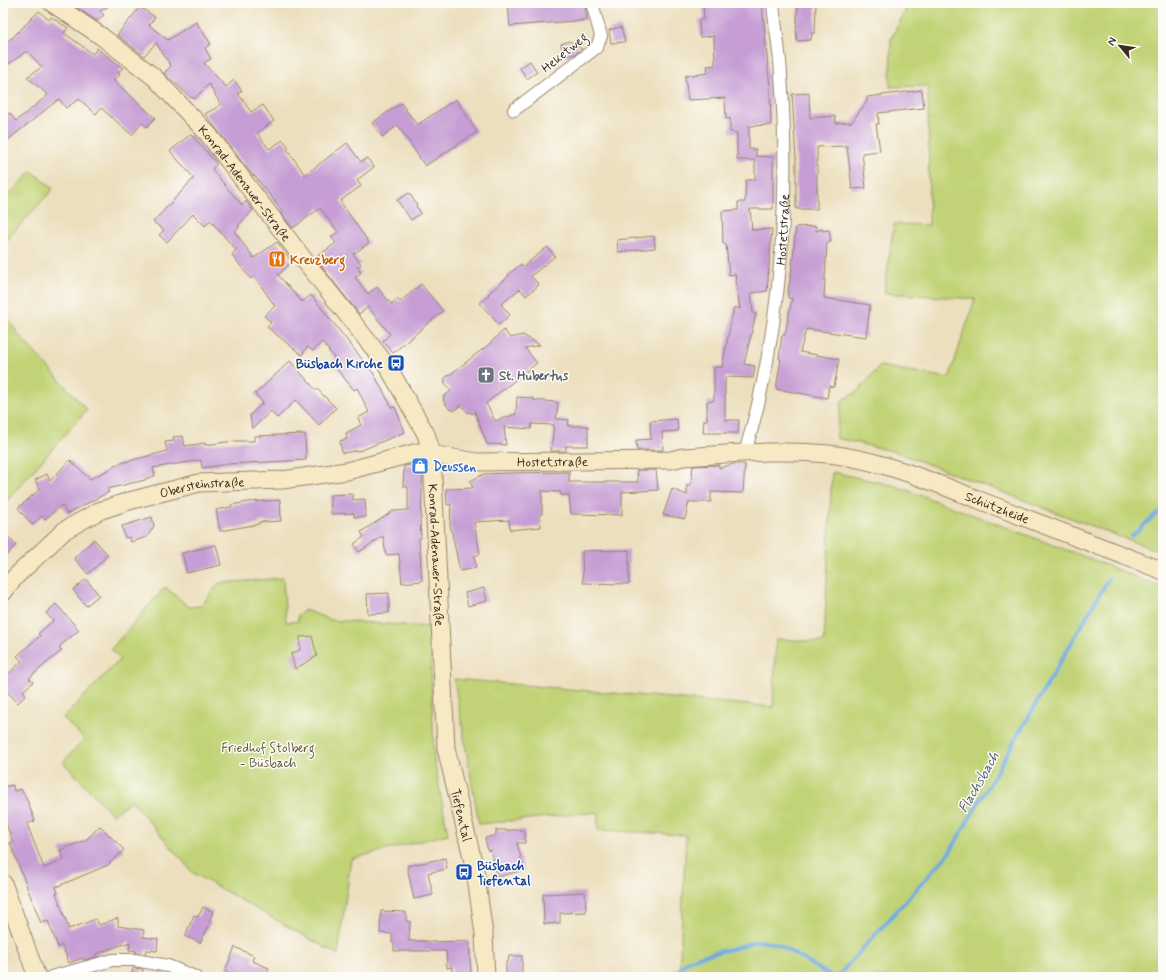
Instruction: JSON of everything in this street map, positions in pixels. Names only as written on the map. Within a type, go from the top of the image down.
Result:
[{"type":"street","name":"Konrad-Adenauer-Straße","points":[[52,3],[101,36],[154,77],[208,134],[388,367],[426,434],[432,454],[446,748]]},
{"type":"street","name":"Heketweg","points":[[514,110],[597,46],[601,36],[592,3]]},
{"type":"street","name":"Hostetstraße","points":[[745,453],[759,401],[768,351],[780,274],[783,229],[784,183],[781,74],[773,3]]},
{"type":"street","name":"Obersteinstraße","points":[[3,593],[15,577],[65,530],[99,511],[129,500],[199,483],[282,480],[347,471],[418,452],[432,454]]},
{"type":"street","name":"Hostetstraße","points":[[432,454],[477,462],[599,460],[631,462],[745,453],[783,452],[828,454]]},
{"type":"street","name":"Schützheide","points":[[828,454],[855,459],[911,475],[1163,572]]},
{"type":"street","name":"Tiefental","points":[[446,748],[475,870],[484,934],[486,977]]},
{"type":"street","points":[[3,883],[37,977]]},
{"type":"street","points":[[51,977],[113,960],[135,960],[168,966],[194,977]]},
{"type":"green space","points":[[909,3],[1163,3],[1163,553],[896,452],[836,438],[842,400],[857,392],[880,366],[949,378],[975,299],[884,293],[894,224],[929,225],[928,86],[890,87],[891,39]]},
{"type":"green space","points":[[32,171],[53,189],[3,244],[3,200]]},
{"type":"green space","points":[[3,306],[9,320],[18,334],[87,410],[3,505]]},
{"type":"green space","points":[[832,472],[896,486],[1104,564],[1163,588],[1163,977],[679,977],[686,835],[598,830],[598,812],[479,824],[454,679],[773,707],[776,639],[824,642]]},
{"type":"green space","name":"Friedhof Stolberg - Büsbach","points":[[283,578],[286,622],[298,621],[298,615],[305,610],[331,620],[430,627],[434,759],[448,834],[351,859],[338,955],[193,873],[131,800],[113,815],[63,762],[84,739],[63,718],[120,659],[111,649],[165,587],[189,607],[201,606],[219,583]]},
{"type":"building","points":[[70,3],[114,3],[100,11],[104,15],[97,21]]},
{"type":"building","points":[[508,3],[582,3],[582,5],[585,5],[587,20],[510,26]]},
{"type":"building","points":[[703,3],[762,3],[770,88],[771,125],[749,126],[749,149],[756,149],[756,156],[773,157],[773,209],[750,209],[752,230],[772,229],[767,291],[751,293],[753,313],[756,314],[744,364],[755,366],[753,378],[725,377],[725,420],[739,420],[738,433],[703,433],[704,420],[707,420],[707,401],[714,401],[714,367],[722,367],[734,307],[740,309],[735,274],[729,275],[726,244],[723,244],[722,211],[738,210],[738,202],[745,202],[746,180],[755,180],[755,160],[737,160],[737,133],[730,132],[730,118],[726,119],[725,98],[688,100],[685,76],[708,73],[707,66],[715,65],[714,36],[700,37],[699,20],[704,19]]},
{"type":"building","points":[[798,3],[816,3],[815,33],[812,33],[811,40],[797,41],[796,32]]},
{"type":"building","points":[[140,7],[155,17],[149,25],[168,40],[196,22],[211,44],[205,48],[211,59],[204,63],[226,87],[234,80],[242,91],[238,93],[251,112],[263,105],[274,121],[257,133],[269,149],[283,140],[289,147],[287,149],[305,175],[347,143],[361,162],[367,158],[374,167],[357,180],[361,186],[340,201],[369,243],[353,254],[361,264],[357,267],[361,273],[355,277],[368,294],[377,287],[391,304],[397,299],[400,302],[421,284],[443,311],[393,353],[383,341],[390,334],[368,307],[359,314],[315,258],[336,243],[331,237],[338,232],[320,208],[293,228],[281,214],[283,212],[205,114],[221,105],[209,84],[194,99],[192,97],[191,98],[164,73],[171,66],[156,43],[144,56],[117,35]]},
{"type":"building","points":[[39,11],[49,20],[51,17],[68,28],[64,33],[93,54],[97,48],[123,68],[118,72],[120,75],[113,80],[155,118],[147,127],[142,123],[132,135],[101,108],[96,114],[79,99],[66,108],[59,99],[3,144],[3,118],[10,113],[16,121],[48,95],[27,77],[42,67],[27,51],[3,68],[3,45]]},
{"type":"building","points":[[621,27],[625,42],[611,43],[609,30]]},
{"type":"building","points":[[569,41],[582,49],[575,54],[565,57],[561,44]]},
{"type":"building","points":[[530,61],[537,72],[527,79],[520,68]]},
{"type":"building","points":[[922,90],[924,108],[878,113],[879,124],[876,124],[880,151],[862,153],[866,188],[852,189],[847,146],[817,147],[817,209],[796,209],[796,159],[792,94],[809,93],[810,118],[835,116],[836,123],[852,122],[867,101],[867,97]]},
{"type":"building","points":[[456,99],[477,132],[425,166],[398,125],[382,137],[372,123],[401,103],[417,125]]},
{"type":"building","points":[[191,134],[217,164],[212,169],[228,189],[242,205],[246,201],[253,210],[238,226],[239,228],[234,231],[254,258],[277,242],[292,262],[278,275],[302,302],[311,295],[374,374],[392,408],[395,407],[405,432],[362,450],[342,453],[340,441],[347,439],[346,433],[361,425],[358,418],[369,412],[357,388],[354,390],[332,363],[336,360],[322,342],[313,351],[307,347],[302,355],[267,327],[271,322],[264,316],[275,306],[254,276],[251,279],[232,255],[236,250],[210,220],[205,226],[193,214],[167,242],[159,235],[164,230],[153,222],[194,178],[170,151]]},
{"type":"building","points":[[409,193],[421,213],[411,220],[397,200]]},
{"type":"building","points":[[816,226],[816,231],[822,229],[822,231],[829,230],[831,242],[827,243],[824,298],[870,305],[866,337],[806,329],[800,352],[839,359],[834,387],[829,386],[827,398],[776,389],[781,359],[779,359],[782,335],[785,335],[792,298],[788,298],[788,291],[796,227]]},
{"type":"building","points":[[654,236],[655,248],[618,252],[617,240]]},
{"type":"building","points":[[547,247],[555,256],[531,276],[539,285],[526,296],[520,289],[501,304],[510,315],[499,325],[480,303],[521,264],[523,267]]},
{"type":"building","points":[[504,330],[510,338],[523,335],[540,345],[525,348],[537,363],[486,403],[495,421],[516,414],[517,397],[556,402],[558,403],[556,419],[569,420],[568,426],[588,426],[588,446],[566,446],[566,451],[551,451],[554,425],[532,424],[531,429],[504,427],[506,445],[487,444],[475,412],[472,414],[470,412],[468,413],[461,405],[454,411],[452,409],[450,410],[443,400],[443,397],[451,391],[444,382],[446,381],[444,379],[487,346]]},
{"type":"building","points":[[290,361],[316,390],[317,389],[336,408],[319,425],[296,400],[277,418],[271,411],[252,429],[250,415],[263,403],[255,394]]},
{"type":"building","points":[[677,419],[678,431],[662,432],[663,450],[637,450],[636,440],[651,439],[650,421]]},
{"type":"building","points":[[305,434],[306,460],[228,464],[202,468],[201,460],[153,468],[155,476],[145,480],[107,489],[109,492],[67,514],[62,505],[45,519],[42,516],[32,525],[18,508],[40,489],[35,480],[47,474],[50,481],[70,460],[90,479],[114,467],[114,465],[167,451],[165,442],[174,441],[173,437],[183,436],[185,446],[205,443],[205,445],[234,441],[254,441],[254,436]]},
{"type":"building","points":[[734,464],[745,464],[743,493],[711,492],[711,502],[689,502],[685,519],[663,515],[672,489],[687,495],[687,485],[691,485],[693,466],[719,465],[719,468]]},
{"type":"building","points":[[423,465],[420,519],[421,538],[419,538],[422,581],[402,583],[399,554],[386,555],[383,536],[359,552],[354,544],[364,537],[361,532],[393,511],[408,510],[408,487],[403,486],[404,466]]},
{"type":"building","points":[[637,470],[656,470],[658,490],[622,492],[622,515],[571,514],[569,495],[561,495],[560,492],[542,491],[542,514],[540,514],[541,527],[510,530],[509,520],[474,522],[480,554],[474,556],[476,568],[460,571],[450,524],[451,504],[447,505],[446,489],[473,488],[470,481],[484,474],[507,473],[569,472],[569,482],[638,482]]},
{"type":"building","points":[[353,494],[353,500],[365,499],[366,517],[354,517],[354,513],[331,514],[330,495]]},
{"type":"building","points":[[280,500],[281,521],[259,522],[259,524],[220,531],[216,510],[232,507],[231,505],[248,502]]},
{"type":"building","points":[[152,517],[154,526],[147,537],[131,542],[129,537],[125,538],[122,526]]},
{"type":"building","points":[[3,532],[16,545],[3,559]]},
{"type":"building","points":[[94,539],[108,555],[88,574],[74,558]]},
{"type":"building","points":[[216,545],[221,565],[187,573],[182,553]]},
{"type":"building","points":[[629,550],[629,584],[583,583],[582,551]]},
{"type":"building","points":[[86,579],[99,595],[86,606],[73,590]]},
{"type":"building","points":[[484,588],[487,601],[468,606],[465,593]]},
{"type":"building","points":[[389,593],[389,613],[368,614],[367,594]]},
{"type":"building","points":[[56,604],[79,630],[59,647],[62,650],[29,678],[33,682],[23,691],[26,695],[18,703],[3,687],[3,679],[22,661],[17,656],[40,636],[38,634],[53,621],[46,613]]},
{"type":"building","points":[[312,636],[317,656],[295,669],[291,654],[300,650],[300,637]]},
{"type":"building","points":[[13,785],[14,791],[21,789],[35,821],[27,824],[44,868],[64,860],[60,850],[86,840],[100,826],[124,850],[108,865],[56,887],[58,893],[56,893],[69,929],[96,919],[99,925],[118,918],[118,926],[144,930],[143,937],[158,939],[157,951],[146,950],[145,954],[136,953],[136,951],[129,950],[130,942],[96,954],[97,957],[84,960],[83,958],[69,963],[62,945],[58,947],[48,921],[41,923],[10,843],[13,842],[3,815],[3,787]]},
{"type":"building","points":[[496,830],[525,830],[525,843],[517,843],[524,870],[497,877],[491,850],[488,851],[485,838],[496,835]]},
{"type":"building","points":[[445,858],[447,869],[428,873],[433,895],[414,899],[407,866]]},
{"type":"building","points":[[585,892],[586,912],[560,913],[560,923],[544,924],[543,894]]},
{"type":"building","points":[[203,907],[213,912],[209,921],[211,922],[200,943],[185,936],[194,915],[198,917]]},
{"type":"building","points":[[381,911],[406,912],[406,921],[410,921],[409,941],[469,941],[471,977],[452,977],[452,967],[447,968],[446,951],[394,951],[392,934],[380,933]]},
{"type":"building","points":[[235,947],[254,956],[252,961],[269,968],[266,977],[238,977],[225,971]]},
{"type":"building","points":[[509,956],[522,956],[522,977],[506,977],[506,962],[508,962]]},
{"type":"building","points":[[133,968],[143,969],[142,977],[132,977]]},
{"type":"waterway","name":"Flachsbach","points":[[1132,536],[1163,510]]},
{"type":"waterway","name":"Flachsbach","points":[[838,977],[950,852],[1109,578]]},
{"type":"waterway","name":"Flachsbach","points":[[672,977],[686,962],[697,957],[757,941],[778,944],[832,977]]},
{"type":"waterway","name":"Flachsbach","points":[[561,977],[564,975],[579,977]]},
{"type":"place","name":"Kreuzberg","points":[[277,259]]},
{"type":"place","name":"Büsbach Kirche","points":[[396,363]]},
{"type":"place","name":"St. Hubertus","points":[[486,375]]},
{"type":"place","name":"Deussen","points":[[420,466]]},
{"type":"place","name":"Büsbach Tiefental","points":[[464,872]]}]
